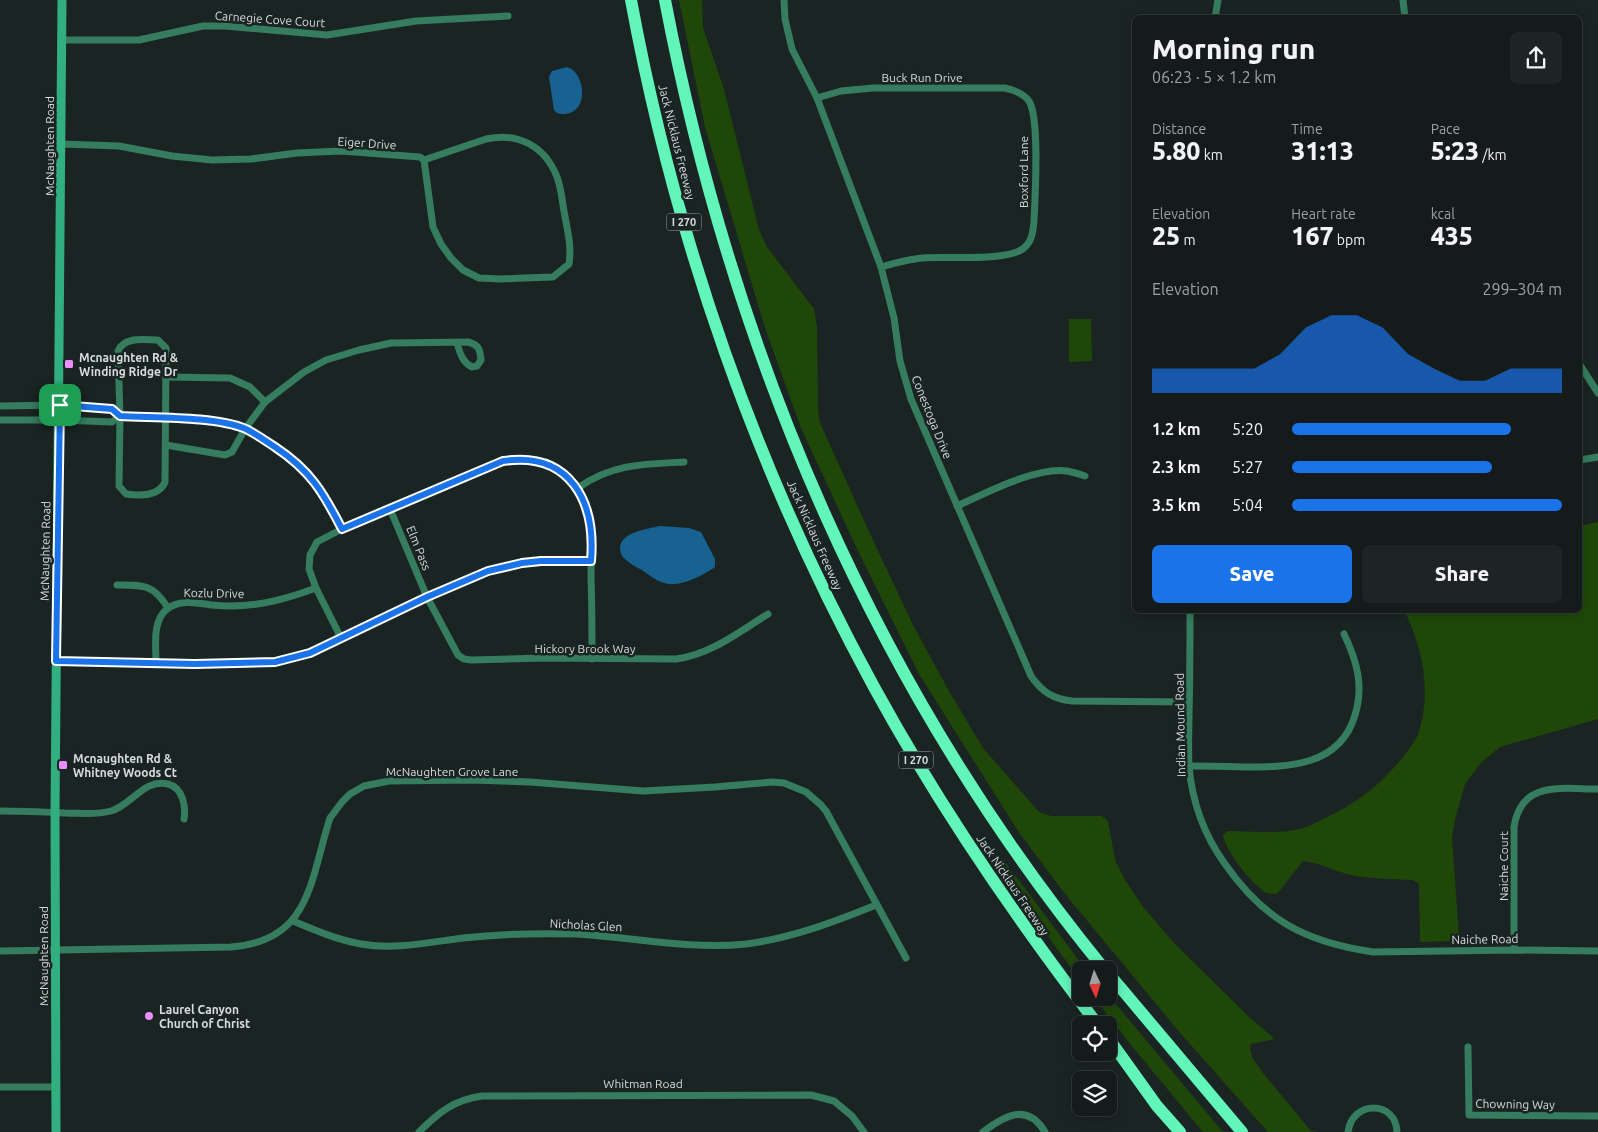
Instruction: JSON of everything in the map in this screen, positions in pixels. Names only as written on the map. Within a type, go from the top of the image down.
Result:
[{"type":"highway","name":"Jack Nicklaus Freeway","points":[[631,0],[642,57],[679,205],[701,280],[727,360],[756,437],[812,564],[875,688],[937,795],[1014,912],[1091,1016]]},
{"type":"highway","name":"Jack Nicklaus Freeway","points":[[665,0],[690,121],[731,268],[759,351],[817,498],[878,624],[946,746],[1009,843],[1070,927],[1098,961]]},
{"type":"highway","points":[[1118,985],[1241,1131]]},
{"type":"highway","points":[[1117,1051],[1157,1106],[1179,1132]]},
{"type":"street","name":"McNaughten Road","points":[[56,1132],[55,812],[60,420],[62,0]]},
{"type":"street","name":"Conestoga Drive","points":[[784,0],[785,19],[792,49],[817,98],[881,267],[894,318],[903,376],[911,399],[1027,669],[1038,687],[1058,700],[1190,702]]},
{"type":"street","points":[[1216,15],[1218,0]]},
{"type":"street","points":[[1403,0],[1406,15]]},
{"type":"street","name":"Carnegie Cove Court","points":[[61,40],[138,40],[203,26],[225,26],[327,35],[416,21],[508,16]]},
{"type":"street","name":"Buck Run Drive","points":[[817,98],[841,91],[873,88],[1005,88],[1016,91],[1026,97]]},
{"type":"street","name":"Boxford Lane","points":[[881,267],[921,258],[1000,256],[1014,254],[1025,247],[1032,235],[1035,193],[1035,124],[1032,109],[1026,97]]},
{"type":"street","name":"Eiger Drive","points":[[61,144],[120,146],[172,156],[212,160],[234,160],[297,153],[341,151],[420,157],[424,160],[496,137],[511,137],[532,145],[546,156],[558,180],[570,242],[570,259],[565,269],[553,277],[501,279],[479,278],[464,270],[451,258],[441,244],[433,227],[424,160]]},
{"type":"street","points":[[158,340],[166,348],[165,482],[163,488],[158,492],[126,494],[119,486],[120,416],[118,350],[125,342],[158,340]]},
{"type":"street","points":[[166,445],[225,455],[232,452],[245,429],[265,402],[304,372],[326,360],[342,354],[390,343],[457,343]]},
{"type":"street","points":[[1582,368],[1598,393]]},
{"type":"street","points":[[166,377],[230,378],[250,387],[265,402]]},
{"type":"street","points":[[0,406],[60,405],[112,409],[120,416],[214,422],[245,429],[285,454],[310,475],[326,498],[342,529]]},
{"type":"street","points":[[0,420],[112,422],[120,416]]},
{"type":"street","points":[[1582,460],[1598,457]]},
{"type":"street","points":[[341,638],[316,588],[309,569],[310,555],[316,542],[342,529],[503,461],[529,460],[544,463],[565,474],[578,488],[586,505],[593,544],[591,561],[592,659]]},
{"type":"street","points":[[578,488],[590,479],[621,467],[684,462]]},
{"type":"street","points":[[957,506],[1022,479],[1046,472],[1066,470],[1086,476]]},
{"type":"street","name":"Elm Pass","points":[[390,509],[427,597]]},
{"type":"street","points":[[56,661],[156,663],[275,662],[310,653],[427,597],[488,571],[522,563],[541,561],[591,561]]},
{"type":"street","points":[[117,584],[141,585],[149,588],[161,596],[168,608]]},
{"type":"street","name":"Kozlu Drive","points":[[156,663],[158,624],[168,608],[187,602],[222,606],[256,605],[294,596],[316,588]]},
{"type":"street","name":"Hickory Brook Way","points":[[427,597],[458,654],[464,659],[472,660],[676,659],[691,657],[710,649],[768,614]]},
{"type":"street","name":"Indian Mound Road","points":[[1190,613],[1189,766],[1196,807],[1212,845],[1240,886],[1275,917],[1299,931],[1334,944],[1372,952]]},
{"type":"street","points":[[1189,766],[1281,767],[1316,759],[1333,748],[1345,736],[1354,720],[1359,702],[1360,684],[1357,666],[1353,652],[1344,634]]},
{"type":"street","name":"McNaughten Grove Lane","points":[[0,951],[247,946],[260,943],[293,921],[306,900],[330,818],[350,794],[364,786],[377,783],[470,780],[530,782],[643,791],[772,782],[784,783],[806,792],[826,811],[906,958]]},
{"type":"street","points":[[0,811],[109,811],[124,805],[148,786],[160,783],[174,786],[180,793],[184,806],[184,819]]},
{"type":"street","name":"Naiche Court","points":[[1514,950],[1514,827],[1519,808],[1532,794],[1542,791],[1551,789],[1598,789]]},
{"type":"street","name":"Nicholas Glen","points":[[293,921],[320,933],[361,944],[385,946],[482,936],[532,934],[577,934],[673,944],[721,945],[746,944],[798,934],[825,926],[876,905]]},
{"type":"street","name":"Naiche Road","points":[[1372,952],[1598,951]]},
{"type":"street","name":"Chowning Way","points":[[1468,1047],[1469,1115],[1598,1116]]},
{"type":"street","points":[[0,1087],[55,1087]]},
{"type":"street","name":"Whitman Road","points":[[420,1132],[432,1119],[451,1105],[460,1100],[482,1096],[743,1094],[811,1095],[824,1097],[844,1108],[864,1132]]},
{"type":"street","points":[[1348,1132],[1354,1116],[1365,1109],[1378,1108],[1390,1114],[1397,1125],[1398,1132]]},
{"type":"street","points":[[983,1132],[999,1120],[1019,1114],[1030,1117],[1043,1129]]},
{"type":"green space","points":[[679,0],[702,0],[703,28],[724,89],[759,230],[767,247],[814,309],[817,327],[818,411],[820,423],[913,625],[950,693],[983,748],[1039,812],[1051,816],[1102,816],[1108,821],[1115,860],[1125,880],[1144,908],[1175,944],[1249,1017],[1275,1039],[1251,1044],[1252,1057],[1311,1131],[1317,1132],[1268,1132],[1182,1035],[1065,894],[1018,831],[919,674],[858,551],[801,428],[765,328],[705,127]]},
{"type":"green space","points":[[1069,319],[1091,319],[1092,361],[1069,362]]},
{"type":"green space","points":[[1598,522],[1598,719],[1500,747],[1481,763],[1465,784],[1452,837],[1459,937],[1455,941],[1420,942],[1419,884],[1413,880],[1355,876],[1303,861],[1277,894],[1270,894],[1259,888],[1229,850],[1223,835],[1227,831],[1265,832],[1294,830],[1313,824],[1336,813],[1376,785],[1406,754],[1416,739],[1423,713],[1425,683],[1420,652],[1405,613],[1582,613],[1582,526]]},
{"type":"green space","points":[[998,857],[1003,859],[1079,961],[1072,961],[1072,969],[998,865],[996,859]]},
{"type":"green space","points":[[1100,1006],[1117,1006],[1223,1132],[1203,1132],[1117,1027],[1117,1016],[1108,1016]]},
{"type":"water","points":[[567,67],[578,76],[582,92],[581,100],[573,112],[560,114],[554,110],[549,77],[552,71]]},
{"type":"water","points":[[660,526],[689,528],[701,532],[715,559],[715,567],[686,582],[669,584],[655,579],[629,563],[623,557],[620,549],[621,543],[625,538],[639,531]]},
{"type":"place","name":"Mcnaughten Rd & Winding Ridge Dr","points":[[69,364]]},
{"type":"place","name":"Mcnaughten Rd & Whitney Woods Ct","points":[[63,765]]},
{"type":"place","name":"Laurel Canyon Church of Christ","points":[[149,1016]]},
{"type":"route","points":[[60,405],[112,409],[120,416],[214,422],[245,429],[298,463],[310,475],[326,498],[342,529],[503,461],[516,459],[544,463],[565,474],[578,488],[586,505],[590,521],[593,544],[591,561],[541,561],[522,563],[488,571],[427,597],[310,653],[275,662],[195,664],[56,661],[60,405]]}]
